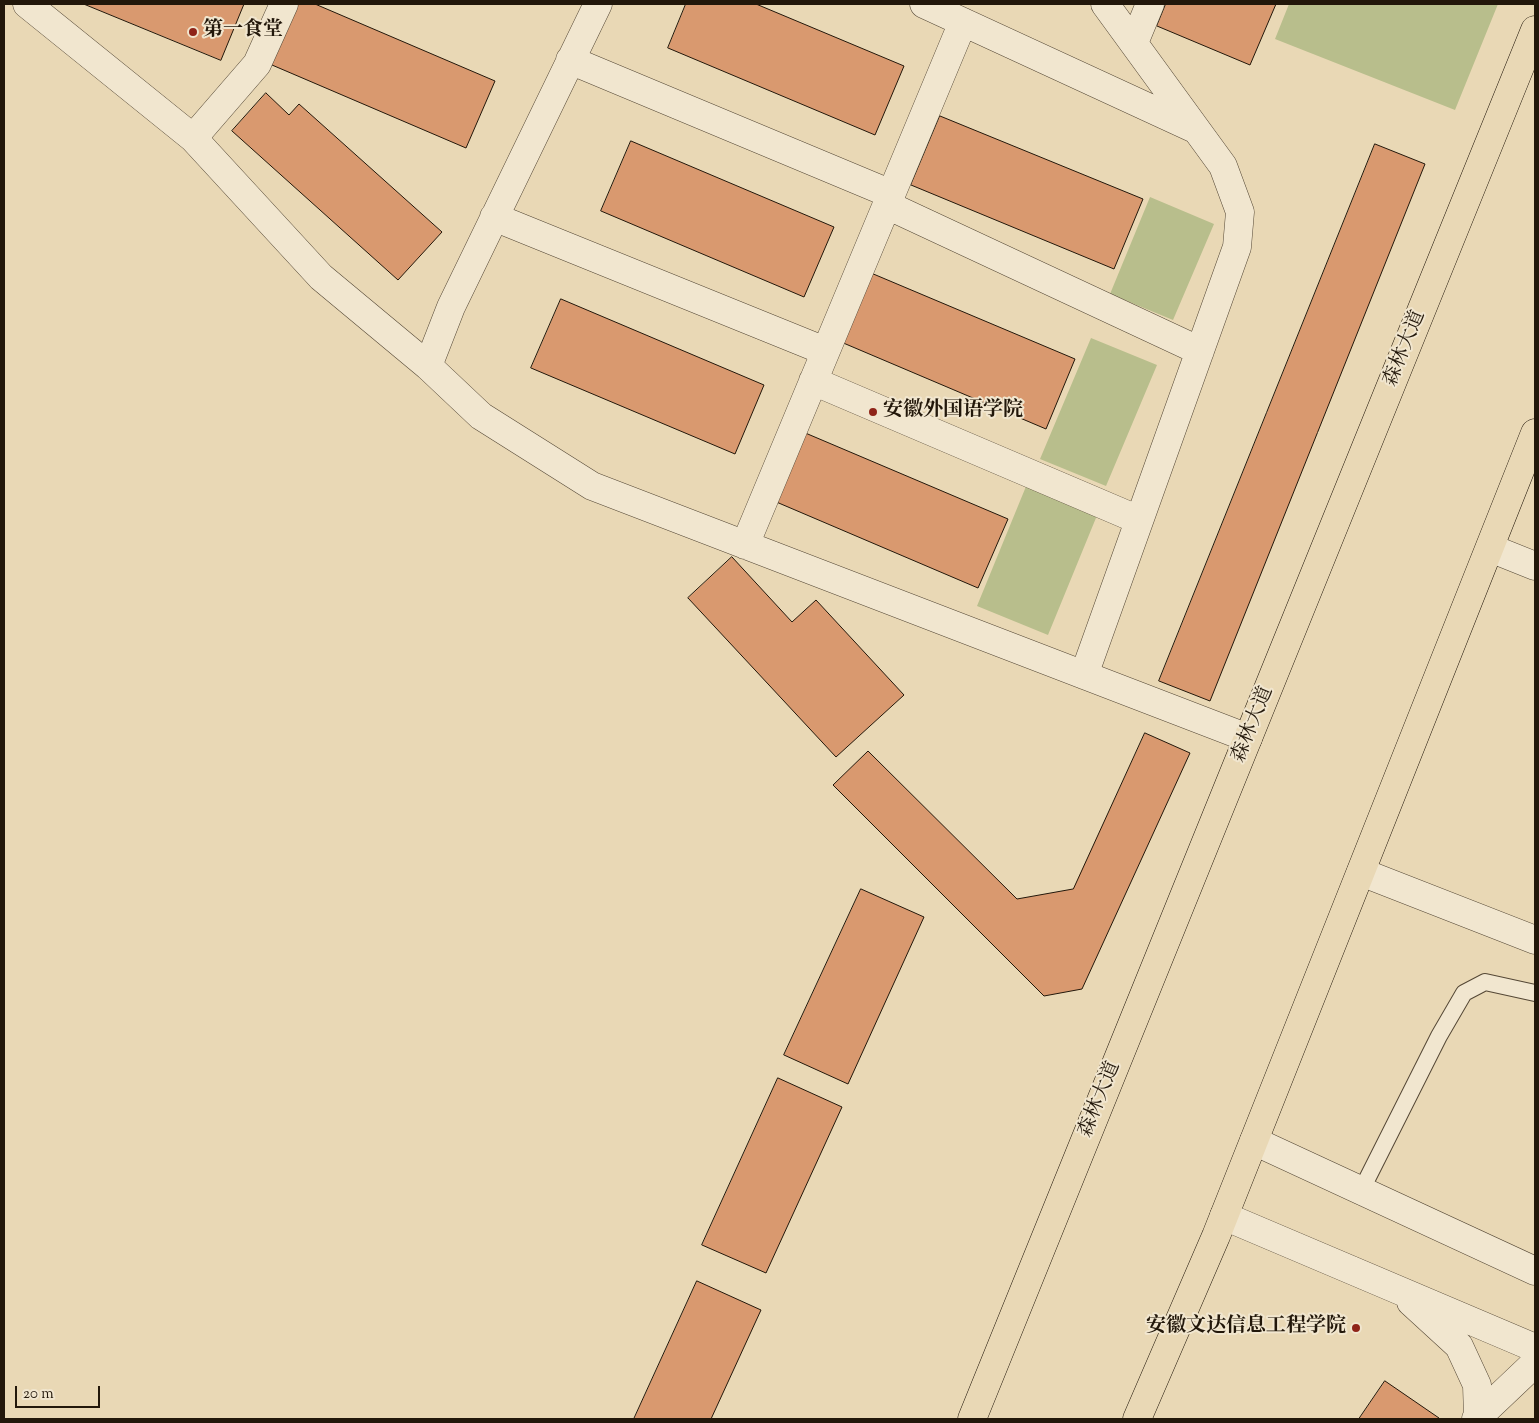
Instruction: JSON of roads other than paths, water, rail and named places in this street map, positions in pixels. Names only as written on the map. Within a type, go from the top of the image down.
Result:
[{"type":"main road","name":"森林大道","points":[[972,1419],[1535,30]]},
{"type":"main road","points":[[1137,1419],[1224,1216],[1535,433]]},
{"type":"street","points":[[193,138],[257,64],[284,4]]},
{"type":"street","points":[[428,366],[451,307],[598,4]]},
{"type":"street","points":[[924,4],[1197,130]]},
{"type":"street","points":[[1084,675],[1237,247],[1240,212],[1223,166],[1106,4]]},
{"type":"street","points":[[1134,43],[1150,4]]},
{"type":"street","points":[[40,8],[193,138],[321,277],[428,366],[481,416],[592,486],[1248,738]]},
{"type":"street","points":[[744,545],[963,22]]},
{"type":"street","points":[[570,60],[889,200],[1200,351]]},
{"type":"street","points":[[494,217],[826,351]]},
{"type":"street","points":[[813,381],[1139,520]]},
{"type":"street","points":[[1490,548],[1535,566]]},
{"type":"street","points":[[1361,872],[1535,940]]},
{"type":"street","points":[[1254,1141],[1535,1271]]},
{"type":"street","points":[[1224,1216],[1535,1348]]},
{"type":"street","points":[[1485,1248],[1535,1250]]},
{"type":"street","points":[[1394,1288],[1459,1346],[1477,1385],[1477,1418]]},
{"type":"street","points":[[1477,1418],[1535,1363]]},
{"type":"lane","points":[[1361,1191],[1439,1036],[1464,993],[1485,982],[1535,993]]},
{"type":"place","name":"第一食堂","points":[[193,32]]},
{"type":"place","name":"安徽外国语学院","points":[[873,412]]},
{"type":"place","name":"安徽文达信息工程学院","points":[[1356,1328]]}]
